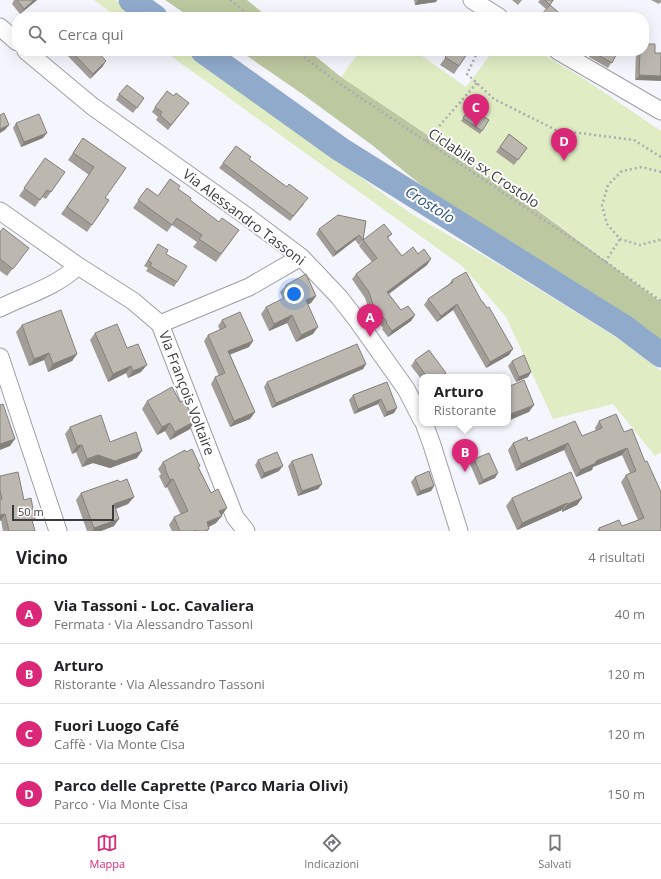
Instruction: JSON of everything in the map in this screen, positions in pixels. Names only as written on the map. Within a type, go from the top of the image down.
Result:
[{"type":"street","points":[[472,0],[491,12]]},
{"type":"street","points":[[0,27],[12,38]]},
{"type":"street","name":"Via Alessandro Tassoni","points":[[32,56],[92,106],[249,218],[300,257],[339,297],[357,320],[406,389],[419,414]]},
{"type":"street","points":[[567,56],[661,111]]},
{"type":"street","name":"Via François Voltaire","points":[[0,211],[78,266],[133,302],[160,324],[235,517],[246,531]]},
{"type":"street","points":[[160,324],[249,287],[300,257]]},
{"type":"street","points":[[0,308],[57,282],[69,275],[78,266]]},
{"type":"street","points":[[0,357],[58,531]]},
{"type":"street","points":[[425,426],[459,531]]},
{"type":"path","points":[[230,0],[246,12]]},
{"type":"path","name":"Ciclabile sx Crostolo","points":[[303,56],[337,82],[661,301]]},
{"type":"path","points":[[476,56],[467,74],[494,99],[556,130],[634,140],[661,157]]},
{"type":"path","points":[[426,141],[478,83]]},
{"type":"path","points":[[661,172],[642,167],[622,172],[608,185],[602,205],[607,224],[620,239],[640,245],[661,238]]},
{"type":"path","points":[[605,262],[620,239]]},
{"type":"green space","points":[[94,0],[115,0],[132,12],[110,12]]},
{"type":"green space","points":[[165,0],[247,0],[262,12],[183,12]]},
{"type":"green space","points":[[171,56],[193,56],[410,213],[495,262],[619,339],[661,371],[661,452],[655,456],[613,404],[553,419],[506,317],[462,266]]},
{"type":"green space","points":[[247,56],[315,56],[341,77],[513,192],[661,302],[661,349],[448,207],[372,145]]},
{"type":"green space","points":[[356,56],[422,56],[466,87],[489,56],[546,56],[583,78],[661,131],[661,302],[513,191],[341,77]]},
{"type":"building","points":[[17,0],[34,0],[24,9]]},
{"type":"building","points":[[545,0],[553,0],[550,5]]},
{"type":"building","points":[[550,5],[558,12],[544,12]]},
{"type":"building","points":[[649,44],[655,44],[655,53],[661,53],[661,76],[639,75],[640,56],[649,56]]},
{"type":"building","points":[[76,56],[102,56],[106,61],[93,74]]},
{"type":"building","points":[[446,56],[466,56],[459,66],[445,57]]},
{"type":"building","points":[[600,56],[616,56],[612,63]]},
{"type":"building","points":[[127,85],[144,98],[137,108],[119,94]]},
{"type":"building","points":[[167,91],[174,96],[176,93],[189,103],[171,125],[160,115],[162,112],[155,107]]},
{"type":"building","points":[[470,107],[489,120],[482,131],[463,118]]},
{"type":"building","points":[[4,113],[9,125],[0,129],[0,115]]},
{"type":"building","points":[[39,114],[47,133],[24,142],[16,123]]},
{"type":"building","points":[[509,134],[527,148],[518,160],[500,147]]},
{"type":"building","points":[[83,138],[126,168],[105,198],[109,200],[92,225],[67,207],[94,167],[73,153]]},
{"type":"building","points":[[236,146],[251,157],[249,159],[287,187],[289,184],[308,198],[293,216],[223,163]]},
{"type":"building","points":[[45,158],[65,172],[51,192],[47,190],[40,200],[24,188]]},
{"type":"building","points":[[170,179],[180,186],[178,189],[191,198],[190,200],[219,222],[222,218],[239,230],[221,254],[199,239],[202,235],[177,218],[172,225],[138,200],[147,188],[158,196]]},
{"type":"building","points":[[338,215],[366,221],[363,240],[359,235],[336,252],[319,229]]},
{"type":"building","points":[[384,224],[392,234],[387,237],[402,256],[413,247],[418,254],[424,249],[431,259],[387,292],[401,310],[408,306],[415,315],[392,331],[373,304],[369,292],[356,274],[377,258],[363,240]]},
{"type":"building","points":[[3,228],[29,248],[13,269],[0,259],[0,232]]},
{"type":"building","points":[[158,244],[168,250],[166,254],[187,266],[177,282],[150,266],[152,263],[148,261]]},
{"type":"building","points":[[466,272],[482,302],[487,308],[489,307],[513,349],[490,362],[457,304],[441,316],[428,299],[453,282],[452,280]]},
{"type":"building","points":[[306,274],[316,296],[306,300],[318,327],[301,335],[292,315],[274,324],[266,307],[290,295],[286,285]]},
{"type":"building","points":[[61,310],[77,354],[53,364],[49,353],[34,359],[22,325]]},
{"type":"building","points":[[240,312],[253,341],[228,351],[255,412],[234,421],[215,377],[225,373],[208,335],[226,327],[222,320]]},
{"type":"building","points":[[117,324],[127,348],[138,344],[147,365],[133,371],[131,366],[113,374],[95,333]]},
{"type":"building","points":[[357,344],[366,364],[276,403],[267,382]]},
{"type":"building","points":[[429,350],[446,373],[425,374],[415,360]]},
{"type":"building","points":[[524,355],[531,372],[519,377],[512,361]]},
{"type":"building","points":[[524,380],[534,405],[511,414],[511,386]]},
{"type":"building","points":[[387,382],[397,408],[387,412],[381,399],[358,409],[353,395]]},
{"type":"building","points":[[172,387],[180,402],[184,400],[195,421],[175,432],[170,423],[162,427],[147,401]]},
{"type":"building","points":[[3,404],[15,439],[0,444],[0,405]]},
{"type":"building","points":[[616,414],[624,432],[632,429],[645,462],[647,461],[661,492],[661,531],[600,531],[599,528],[619,520],[622,526],[644,518],[626,475],[636,471],[627,448],[596,461],[596,463],[580,470],[568,443],[521,464],[513,443],[527,437],[528,441],[575,421],[582,436],[602,428],[599,421]]},
{"type":"building","points":[[101,415],[110,442],[136,432],[142,451],[115,461],[98,455],[87,459],[82,445],[77,446],[70,427]]},
{"type":"building","points":[[192,449],[200,466],[198,467],[211,493],[218,489],[227,508],[219,511],[222,516],[207,522],[209,529],[205,531],[180,531],[174,517],[188,511],[173,479],[170,480],[163,462],[185,450],[186,452]]},
{"type":"building","points":[[277,452],[283,466],[264,473],[258,460]]},
{"type":"building","points":[[489,453],[498,473],[483,480],[474,459]]},
{"type":"building","points":[[312,454],[322,484],[302,491],[292,461]]},
{"type":"building","points":[[429,471],[434,486],[420,491],[415,477]]},
{"type":"building","points":[[18,472],[24,500],[31,498],[35,519],[32,520],[35,531],[9,531],[5,514],[0,515],[0,500],[2,499],[0,490],[0,476]]},
{"type":"building","points":[[571,472],[582,498],[522,523],[512,498]]},
{"type":"building","points":[[127,479],[134,497],[114,504],[119,519],[94,528],[81,493],[118,480],[120,482]]},
{"type":"waterway","name":"Crostolo","points":[[131,0],[148,12]]},
{"type":"waterway","name":"Crostolo","points":[[210,56],[340,149],[624,327],[661,355]]},
{"type":"place","name":"Fuori Luogo Café","points":[[476,127]]},
{"type":"place","name":"Parco delle Caprette (Parco Maria Olivi)","points":[[564,161]]},
{"type":"place","name":"Via Tassoni - Loc. Cavaliera","points":[[370,337]]},
{"type":"place","name":"Arturo","points":[[465,472]]}]
